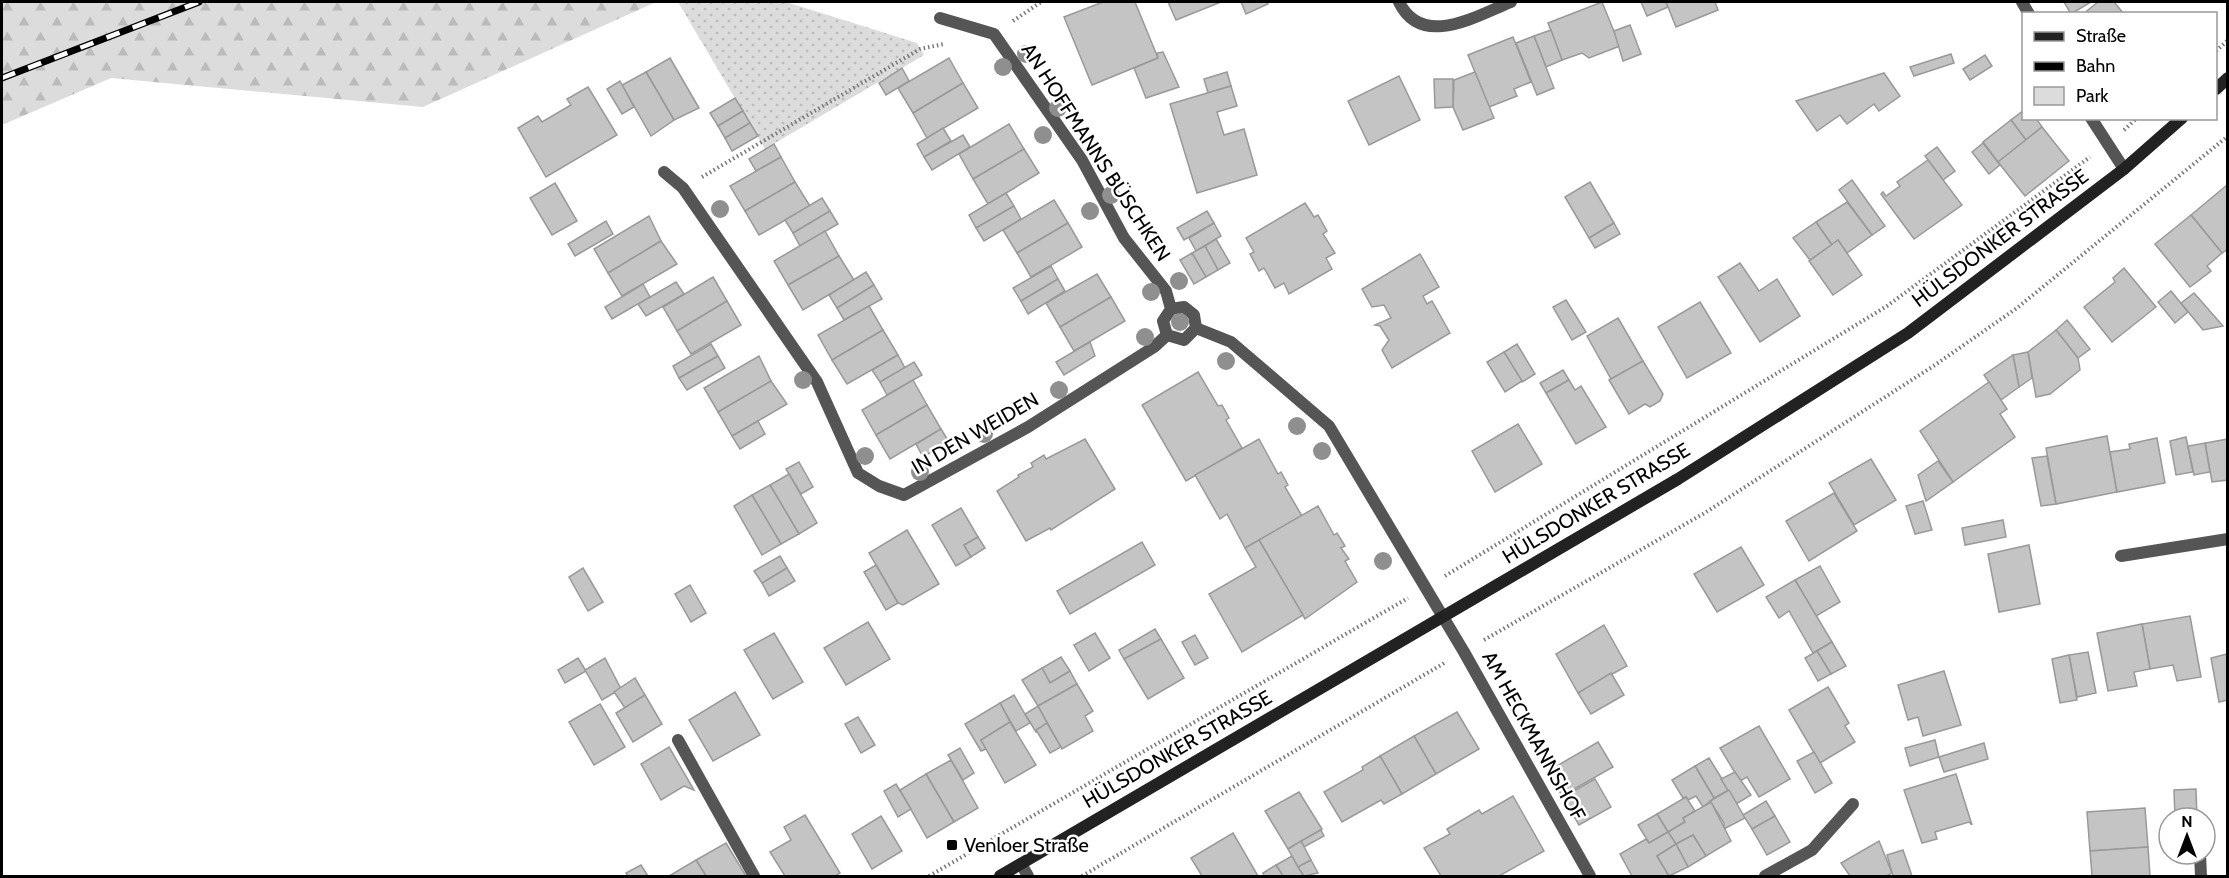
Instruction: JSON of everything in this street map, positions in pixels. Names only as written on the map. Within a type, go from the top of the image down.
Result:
[{"type":"street","points":[[1399,2],[1404,12],[1424,26],[1449,27],[1511,2]]},
{"type":"street","name":"AN HOFFMANNS BÜSCHKEN","points":[[940,18],[994,34],[1082,160],[1124,238],[1166,291],[1171,309]]},
{"type":"street","points":[[2092,120],[2124,169]]},
{"type":"street","name":"HÜLSDONKER STRASSE","points":[[1000,876],[1678,479],[1908,333],[2124,169],[2180,120]]},
{"type":"street","name":"IN DEN WEIDEN","points":[[664,172],[683,188],[817,382],[858,473],[879,486],[904,495],[1028,427],[1154,348],[1167,335]]},
{"type":"street","points":[[1184,307],[1194,315],[1196,328],[1184,340],[1167,335],[1163,321],[1171,309],[1184,307]]},
{"type":"street","points":[[1196,328],[1231,342],[1329,426],[1442,616]]},
{"type":"street","points":[[2121,556],[2228,539]]},
{"type":"street","name":"AM HECKMANNSHOF","points":[[1442,616],[1590,876]]},
{"type":"street","points":[[678,740],[754,876]]},
{"type":"street","points":[[1765,876],[1812,850],[1853,804]]},
{"type":"street","points":[[1021,864],[1028,876]]},
{"type":"path","points":[[994,34],[1039,2]]},
{"type":"path","points":[[683,188],[920,49],[952,43]]},
{"type":"path","points":[[928,876],[1424,589],[1887,306],[2107,145],[2135,120]]},
{"type":"path","points":[[1082,876],[1703,514],[1935,365],[2017,308],[2228,136]]},
{"type":"green space","points":[[2,2],[656,2],[423,107],[111,78],[2,125]]},
{"type":"green space","points":[[678,2],[786,2],[917,43],[924,55],[765,149]]},
{"type":"building","points":[[1103,2],[1135,2],[1158,58],[1092,85],[1064,17]]},
{"type":"building","points":[[1168,2],[1221,2],[1176,20]]},
{"type":"building","points":[[1241,2],[1267,2],[1268,4],[1246,14]]},
{"type":"building","points":[[1602,2],[1620,46],[1589,58],[1582,53],[1562,60],[1548,23]]},
{"type":"building","points":[[1641,2],[1666,2],[1668,7],[1647,16]]},
{"type":"building","points":[[1666,2],[1715,2],[1718,10],[1676,27]]},
{"type":"building","points":[[2064,2],[2091,2],[2074,12],[2070,12]]},
{"type":"building","points":[[2098,2],[2114,2],[2122,12],[2086,12]]},
{"type":"building","points":[[1630,25],[1641,54],[1623,61],[1614,31]]},
{"type":"building","points":[[1551,30],[1562,60],[1546,67],[1534,36]]},
{"type":"building","points":[[1534,36],[1554,88],[1537,95],[1516,43]]},
{"type":"building","points":[[1513,37],[1531,82],[1514,89],[1517,96],[1489,107],[1468,55]]},
{"type":"building","points":[[1163,52],[1179,87],[1146,98],[1134,68],[1158,58],[1157,53]]},
{"type":"building","points":[[1951,54],[1954,63],[1914,76],[1910,67]]},
{"type":"building","points":[[1985,55],[1992,66],[1970,80],[1963,69]]},
{"type":"building","points":[[670,58],[699,108],[674,120],[646,72]]},
{"type":"building","points":[[949,58],[963,83],[913,113],[898,88]]},
{"type":"building","points":[[902,68],[909,81],[886,95],[879,83]]},
{"type":"building","points":[[646,72],[674,120],[651,136],[622,85]]},
{"type":"building","points":[[1227,72],[1231,86],[1208,93],[1204,79]]},
{"type":"building","points":[[1475,72],[1494,118],[1463,130],[1453,107],[1454,80]]},
{"type":"building","points":[[1884,73],[1900,96],[1879,111],[1874,104],[1847,124],[1840,115],[1817,131],[1796,101]]},
{"type":"building","points":[[1399,76],[1420,120],[1369,145],[1348,101]]},
{"type":"building","points":[[1434,79],[1453,79],[1453,107],[1435,108]]},
{"type":"building","points":[[620,81],[634,107],[622,114],[607,89]]},
{"type":"building","points":[[963,83],[978,108],[927,138],[913,113]]},
{"type":"building","points":[[1231,86],[1237,106],[1217,112],[1224,135],[1244,129],[1257,175],[1197,193],[1170,104]]},
{"type":"building","points":[[588,87],[617,135],[546,177],[518,128],[538,116],[542,122],[571,105],[567,99]]},
{"type":"building","points":[[735,98],[743,111],[718,126],[710,113]]},
{"type":"building","points":[[743,111],[750,123],[725,138],[718,126]]},
{"type":"building","points":[[2022,112],[2022,120],[2037,120],[2042,127],[2026,140],[2011,120]]},
{"type":"building","points":[[2011,120],[2026,140],[1998,162],[1983,142]]},
{"type":"building","points":[[750,123],[758,136],[732,151],[725,138]]},
{"type":"building","points":[[1009,124],[1024,149],[973,179],[959,154]]},
{"type":"building","points":[[2042,127],[2069,161],[2025,196],[1998,162]]},
{"type":"building","points":[[943,128],[951,141],[924,157],[917,144]]},
{"type":"building","points":[[963,135],[970,147],[932,170],[924,157]]},
{"type":"building","points":[[1983,143],[2000,165],[1989,174],[1972,152]]},
{"type":"building","points":[[774,144],[781,157],[756,171],[749,159]]},
{"type":"building","points":[[1937,147],[1955,171],[1943,180],[1925,156]]},
{"type":"building","points":[[1024,149],[1039,173],[988,204],[973,179]]},
{"type":"building","points":[[781,157],[795,182],[745,211],[730,186]]},
{"type":"building","points":[[1928,160],[1962,205],[1914,239],[1881,194],[1883,192],[1886,196],[1900,186],[1897,182]]},
{"type":"building","points":[[1852,180],[1885,226],[1872,235],[1839,190]]},
{"type":"building","points":[[795,182],[810,206],[759,235],[745,211]]},
{"type":"building","points":[[1590,182],[1614,223],[1589,238],[1565,197]]},
{"type":"building","points":[[555,183],[577,221],[552,235],[530,198]]},
{"type":"building","points":[[2227,185],[2228,249],[2222,253],[2191,215]]},
{"type":"building","points":[[1006,193],[1014,206],[976,228],[969,215]]},
{"type":"building","points":[[822,198],[830,211],[793,233],[785,220]]},
{"type":"building","points":[[1054,200],[1068,223],[1017,253],[1003,230]]},
{"type":"building","points":[[1847,202],[1872,235],[1847,253],[1838,240],[1832,245],[1816,222]]},
{"type":"building","points":[[1305,203],[1314,217],[1318,215],[1327,231],[1323,234],[1335,253],[1326,258],[1332,269],[1289,294],[1284,283],[1275,288],[1264,268],[1259,271],[1250,254],[1254,252],[1246,238]]},
{"type":"building","points":[[1014,206],[1021,219],[984,241],[976,228]]},
{"type":"building","points":[[830,211],[838,224],[800,246],[793,233]]},
{"type":"building","points":[[1207,211],[1214,223],[1184,240],[1177,228]]},
{"type":"building","points":[[2191,215],[2222,253],[2207,266],[2211,271],[2190,287],[2155,244]]},
{"type":"building","points":[[649,216],[661,241],[608,273],[594,249]]},
{"type":"building","points":[[606,221],[613,234],[575,256],[568,244]]},
{"type":"building","points":[[1816,222],[1832,245],[1810,260],[1793,238]]},
{"type":"building","points":[[1068,223],[1082,247],[1031,277],[1017,253]]},
{"type":"building","points":[[1214,223],[1221,236],[1196,251],[1189,238]]},
{"type":"building","points":[[1614,223],[1620,234],[1595,248],[1589,238]]},
{"type":"building","points":[[825,231],[839,256],[788,285],[774,261]]},
{"type":"building","points":[[1216,239],[1230,263],[1218,270],[1205,246]]},
{"type":"building","points":[[1838,240],[1862,275],[1833,295],[1809,261]]},
{"type":"building","points":[[661,241],[677,264],[622,296],[608,273]]},
{"type":"building","points":[[1205,246],[1218,270],[1206,277],[1192,253]]},
{"type":"building","points":[[1192,253],[1206,277],[1194,284],[1180,260]]},
{"type":"building","points":[[1420,254],[1439,287],[1423,296],[1427,304],[1432,301],[1450,333],[1392,368],[1382,350],[1389,340],[1380,326],[1375,325],[1391,318],[1384,305],[1372,307],[1362,289]]},
{"type":"building","points":[[839,256],[854,280],[803,310],[788,285]]},
{"type":"building","points":[[1740,263],[1759,291],[1777,279],[1800,316],[1760,342],[1718,277]]},
{"type":"building","points":[[1051,266],[1058,279],[1021,301],[1013,288]]},
{"type":"building","points":[[2124,268],[2156,307],[2112,342],[2084,307],[2115,282],[2113,278]]},
{"type":"building","points":[[866,272],[874,285],[837,308],[829,295]]},
{"type":"building","points":[[1097,274],[1111,297],[1060,327],[1046,303]]},
{"type":"building","points":[[713,277],[727,301],[677,331],[663,307]]},
{"type":"building","points":[[1058,279],[1065,291],[1028,314],[1021,301]]},
{"type":"building","points":[[676,282],[684,294],[646,316],[638,304]]},
{"type":"building","points":[[643,284],[650,297],[612,319],[605,307]]},
{"type":"building","points":[[874,285],[882,299],[844,320],[837,308]]},
{"type":"building","points":[[2171,291],[2188,312],[2175,323],[2158,302]]},
{"type":"building","points":[[2194,293],[2223,326],[2203,330],[2181,303]]},
{"type":"building","points":[[1111,297],[1125,321],[1074,351],[1060,327]]},
{"type":"building","points":[[1566,300],[1586,332],[1572,340],[1553,307]]},
{"type":"building","points":[[727,301],[741,325],[691,354],[677,331]]},
{"type":"building","points":[[1700,302],[1731,353],[1687,378],[1658,327]]},
{"type":"building","points":[[869,306],[883,330],[832,360],[818,335]]},
{"type":"building","points":[[1618,318],[1643,361],[1611,379],[1587,336]]},
{"type":"building","points":[[2067,320],[2090,349],[2078,358],[2056,330]]},
{"type":"building","points":[[883,330],[898,355],[847,384],[832,360]]},
{"type":"building","points":[[2056,330],[2078,358],[2080,370],[2050,394],[2036,397],[2028,352]]},
{"type":"building","points":[[1090,342],[1095,356],[1064,375],[1056,362]]},
{"type":"building","points":[[711,344],[718,356],[679,378],[673,366]]},
{"type":"building","points":[[1517,344],[1535,374],[1522,382],[1504,352]]},
{"type":"building","points":[[1504,352],[1522,381],[1505,392],[1487,362]]},
{"type":"building","points":[[2028,352],[2032,378],[2019,387],[2013,355]]},
{"type":"building","points":[[898,355],[905,368],[880,382],[872,370]]},
{"type":"building","points":[[2013,355],[2019,387],[2001,400],[1984,375]]},
{"type":"building","points":[[718,356],[725,368],[687,390],[679,378]]},
{"type":"building","points":[[759,356],[771,381],[718,412],[704,388]]},
{"type":"building","points":[[1643,361],[1663,394],[1660,401],[1650,407],[1645,404],[1629,414],[1609,380]]},
{"type":"building","points":[[914,362],[922,375],[887,395],[880,382]]},
{"type":"building","points":[[1563,370],[1569,380],[1546,393],[1540,383]]},
{"type":"building","points":[[1198,372],[1218,406],[1222,405],[1229,418],[1226,420],[1242,448],[1186,481],[1142,405]]},
{"type":"building","points":[[913,380],[927,405],[876,435],[862,410]]},
{"type":"building","points":[[1569,380],[1575,390],[1581,386],[1606,427],[1576,444],[1546,393]]},
{"type":"building","points":[[771,381],[787,404],[732,436],[718,412]]},
{"type":"building","points":[[1989,382],[2007,409],[2000,414],[2015,437],[1953,482],[1920,431]]},
{"type":"building","points":[[927,405],[941,429],[890,459],[876,435]]},
{"type":"building","points":[[758,421],[765,434],[740,449],[732,436]]},
{"type":"building","points":[[1518,424],[1542,464],[1495,492],[1472,451]]},
{"type":"building","points":[[941,429],[949,442],[923,457],[916,444]]},
{"type":"building","points":[[2107,436],[2117,492],[2056,504],[2046,448]]},
{"type":"building","points":[[2186,437],[2193,472],[2176,475],[2170,441]]},
{"type":"building","points":[[2157,438],[2165,483],[2117,492],[2110,452],[2130,449],[2129,444]]},
{"type":"building","points":[[1085,439],[1115,489],[1051,530],[1050,528],[1026,541],[997,491],[1033,467],[1031,463],[1044,455],[1046,459]]},
{"type":"building","points":[[1259,439],[1278,474],[1281,472],[1288,485],[1285,487],[1302,516],[1245,548],[1227,514],[1220,519],[1195,475]]},
{"type":"building","points":[[2228,439],[2228,480],[2212,482],[2205,443]]},
{"type":"building","points":[[2205,443],[2210,472],[2194,475],[2188,446]]},
{"type":"building","points":[[2047,456],[2056,504],[2041,506],[2032,458]]},
{"type":"building","points":[[1871,459],[1896,500],[1854,525],[1829,483]]},
{"type":"building","points":[[1938,461],[1953,482],[1926,501],[1918,475]]},
{"type":"building","points":[[799,462],[813,487],[801,494],[786,469]]},
{"type":"building","points":[[789,474],[817,523],[799,534],[770,485]]},
{"type":"building","points":[[770,485],[799,534],[781,544],[752,495]]},
{"type":"building","points":[[1834,493],[1857,531],[1809,561],[1786,521]]},
{"type":"building","points":[[752,495],[781,544],[762,555],[734,506]]},
{"type":"building","points":[[1923,501],[1932,530],[1915,534],[1906,506]]},
{"type":"building","points":[[1318,506],[1334,535],[1337,533],[1345,546],[1341,548],[1349,559],[1345,561],[1357,582],[1305,619],[1259,540]]},
{"type":"building","points":[[961,508],[978,537],[964,545],[971,557],[956,566],[932,525]]},
{"type":"building","points":[[2003,520],[2006,537],[1965,545],[1962,528]]},
{"type":"building","points":[[907,530],[939,584],[903,605],[898,603],[869,553]]},
{"type":"building","points":[[978,537],[985,548],[971,557],[964,545]]},
{"type":"building","points":[[1259,540],[1303,615],[1242,652],[1209,594],[1256,567],[1245,548]]},
{"type":"building","points":[[1142,542],[1155,565],[1070,614],[1057,591]]},
{"type":"building","points":[[2029,545],[2040,604],[1999,612],[1988,554]]},
{"type":"building","points":[[1741,547],[1764,585],[1717,612],[1694,574]]},
{"type":"building","points":[[780,556],[787,568],[762,583],[754,571]]},
{"type":"building","points":[[876,565],[898,603],[886,610],[864,572]]},
{"type":"building","points":[[1820,566],[1840,602],[1816,616],[1795,580]]},
{"type":"building","points":[[583,568],[603,602],[588,611],[569,577]]},
{"type":"building","points":[[787,568],[795,581],[769,596],[762,583]]},
{"type":"building","points":[[1795,580],[1832,642],[1813,653],[1789,611],[1779,618],[1766,597]]},
{"type":"building","points":[[690,585],[706,613],[691,622],[675,594]]},
{"type":"building","points":[[2190,616],[2201,677],[2177,681],[2173,665],[2150,669],[2142,624]]},
{"type":"building","points":[[868,622],[890,659],[846,685],[824,648]]},
{"type":"building","points":[[2142,624],[2150,669],[2134,672],[2137,686],[2108,691],[2097,633]]},
{"type":"building","points":[[1604,625],[1627,666],[1578,693],[1556,654]]},
{"type":"building","points":[[1155,629],[1161,639],[1124,659],[1119,650]]},
{"type":"building","points":[[774,633],[803,682],[773,699],[744,650]]},
{"type":"building","points":[[1095,633],[1110,658],[1089,671],[1074,645]]},
{"type":"building","points":[[1195,635],[1208,658],[1195,665],[1182,642]]},
{"type":"building","points":[[1161,639],[1184,678],[1148,699],[1124,659]]},
{"type":"building","points":[[1832,642],[1846,666],[1831,674],[1817,651]]},
{"type":"building","points":[[1817,651],[1831,674],[1818,681],[1805,658]]},
{"type":"building","points":[[2088,652],[2096,693],[2077,697],[2069,655]]},
{"type":"building","points":[[2227,654],[2228,700],[2219,702],[2211,658]]},
{"type":"building","points":[[2069,655],[2077,700],[2060,703],[2052,659]]},
{"type":"building","points":[[1061,657],[1070,671],[1050,683],[1042,668]]},
{"type":"building","points":[[578,658],[586,671],[565,683],[558,670]]},
{"type":"building","points":[[605,658],[621,689],[602,700],[585,670]]},
{"type":"building","points":[[1042,668],[1050,683],[1070,671],[1077,684],[1038,706],[1022,680]]},
{"type":"building","points":[[1944,671],[1961,725],[1923,736],[1918,717],[1908,720],[1898,685]]},
{"type":"building","points":[[1611,673],[1624,695],[1591,714],[1578,693]]},
{"type":"building","points":[[635,678],[645,695],[625,708],[614,692]]},
{"type":"building","points":[[1077,684],[1093,711],[1085,716],[1093,731],[1062,749],[1038,706]]},
{"type":"building","points":[[1828,687],[1849,723],[1845,726],[1855,742],[1820,763],[1789,710]]},
{"type":"building","points":[[735,692],[760,735],[713,761],[689,720]]},
{"type":"building","points":[[645,695],[662,724],[633,742],[616,713]]},
{"type":"building","points":[[1014,695],[1030,723],[1016,731],[1000,703]]},
{"type":"building","points":[[1000,703],[1010,722],[981,740],[986,749],[981,751],[965,724]]},
{"type":"building","points":[[600,704],[625,747],[594,765],[569,722]]},
{"type":"building","points":[[1038,706],[1047,723],[1036,732],[1025,714]]},
{"type":"building","points":[[1457,712],[1479,749],[1436,774],[1414,736]]},
{"type":"building","points":[[858,717],[875,745],[861,753],[845,724]]},
{"type":"building","points":[[1010,722],[1036,765],[1005,783],[981,740]]},
{"type":"building","points":[[1047,723],[1061,747],[1050,753],[1036,730]]},
{"type":"building","points":[[1759,726],[1790,779],[1759,797],[1747,777],[1740,781],[1720,748]]},
{"type":"building","points":[[1414,736],[1436,774],[1402,794],[1380,756]]},
{"type":"building","points":[[1935,740],[1939,757],[1910,766],[1905,748]]},
{"type":"building","points":[[1598,742],[1613,767],[1562,796],[1548,771]]},
{"type":"building","points":[[1984,743],[1988,759],[1944,772],[1939,757]]},
{"type":"building","points":[[669,747],[694,790],[684,786],[661,800],[641,764]]},
{"type":"building","points":[[960,748],[974,773],[963,780],[948,755]]},
{"type":"building","points":[[1814,752],[1832,783],[1815,793],[1797,761]]},
{"type":"building","points":[[1380,756],[1402,794],[1384,804],[1381,800],[1342,822],[1324,792],[1363,770],[1362,767]]},
{"type":"building","points":[[1709,758],[1729,790],[1714,798],[1695,766]]},
{"type":"building","points":[[951,760],[978,808],[954,822],[926,774]]},
{"type":"building","points":[[1695,766],[1714,798],[1703,807],[1696,796],[1688,800],[1686,797],[1683,798],[1672,780]]},
{"type":"building","points":[[1735,772],[1751,795],[1736,804],[1721,779]]},
{"type":"building","points":[[926,774],[954,822],[927,838],[900,790]]},
{"type":"building","points":[[1956,774],[1972,825],[1969,822],[1935,832],[1937,839],[1922,843],[1904,790]]},
{"type":"building","points":[[1595,779],[1611,807],[1579,825],[1563,797]]},
{"type":"building","points":[[896,784],[911,809],[898,817],[884,791]]},
{"type":"building","points":[[2196,789],[2197,806],[2175,806],[2174,790]]},
{"type":"building","points":[[1729,790],[1745,818],[1724,829],[1724,823],[1710,801]]},
{"type":"building","points":[[1299,792],[1322,829],[1288,849],[1265,811]]},
{"type":"building","points":[[1513,796],[1544,851],[1499,876],[1441,876],[1424,848],[1450,834],[1447,829],[1479,810],[1482,814]]},
{"type":"building","points":[[1686,797],[1695,811],[1683,818],[1685,822],[1668,832],[1657,814]]},
{"type":"building","points":[[1766,801],[1775,816],[1752,829],[1743,815]]},
{"type":"building","points":[[1711,802],[1731,841],[1706,856],[1693,835],[1676,844],[1668,832],[1685,822],[1683,818]]},
{"type":"building","points":[[2145,808],[2148,847],[2090,851],[2087,812]]},
{"type":"building","points":[[1657,814],[1668,832],[1649,843],[1638,825]]},
{"type":"building","points":[[805,815],[840,873],[835,876],[785,876],[770,852],[791,840],[784,827]]},
{"type":"building","points":[[881,816],[902,851],[872,869],[852,834]]},
{"type":"building","points":[[1775,816],[1790,842],[1767,855],[1752,829]]},
{"type":"building","points":[[1321,830],[1324,836],[1304,847],[1301,841]]},
{"type":"building","points":[[1668,832],[1676,844],[1657,856],[1669,876],[1632,876],[1620,854],[1646,839],[1649,843]]},
{"type":"building","points":[[1233,833],[1258,876],[1202,876],[1191,858]]},
{"type":"building","points":[[1693,835],[1706,856],[1688,867],[1676,844]]},
{"type":"building","points":[[1301,841],[1311,860],[1298,867],[1288,849]]},
{"type":"building","points":[[1879,841],[1892,873],[1886,876],[1850,876],[1841,863]]},
{"type":"building","points":[[726,843],[746,876],[706,876],[696,860]]},
{"type":"building","points":[[1676,844],[1688,867],[1669,876],[1657,856]]},
{"type":"building","points":[[2148,847],[2150,876],[2092,876],[2090,851]]},
{"type":"building","points":[[1903,850],[1912,876],[1893,876],[1887,855]]},
{"type":"building","points":[[1292,856],[1304,876],[1283,876],[1276,865]]},
{"type":"building","points":[[696,860],[706,876],[669,876]]},
{"type":"building","points":[[1311,860],[1318,873],[1304,876],[1298,867]]},
{"type":"building","points":[[641,865],[648,876],[628,876],[626,873]]},
{"type":"building","points":[[1276,865],[1283,876],[1264,876],[1263,873]]},
{"type":"railway","points":[[2,78],[199,2]]},
{"type":"place","name":"Venloer Straße","points":[[952,845]]}]
